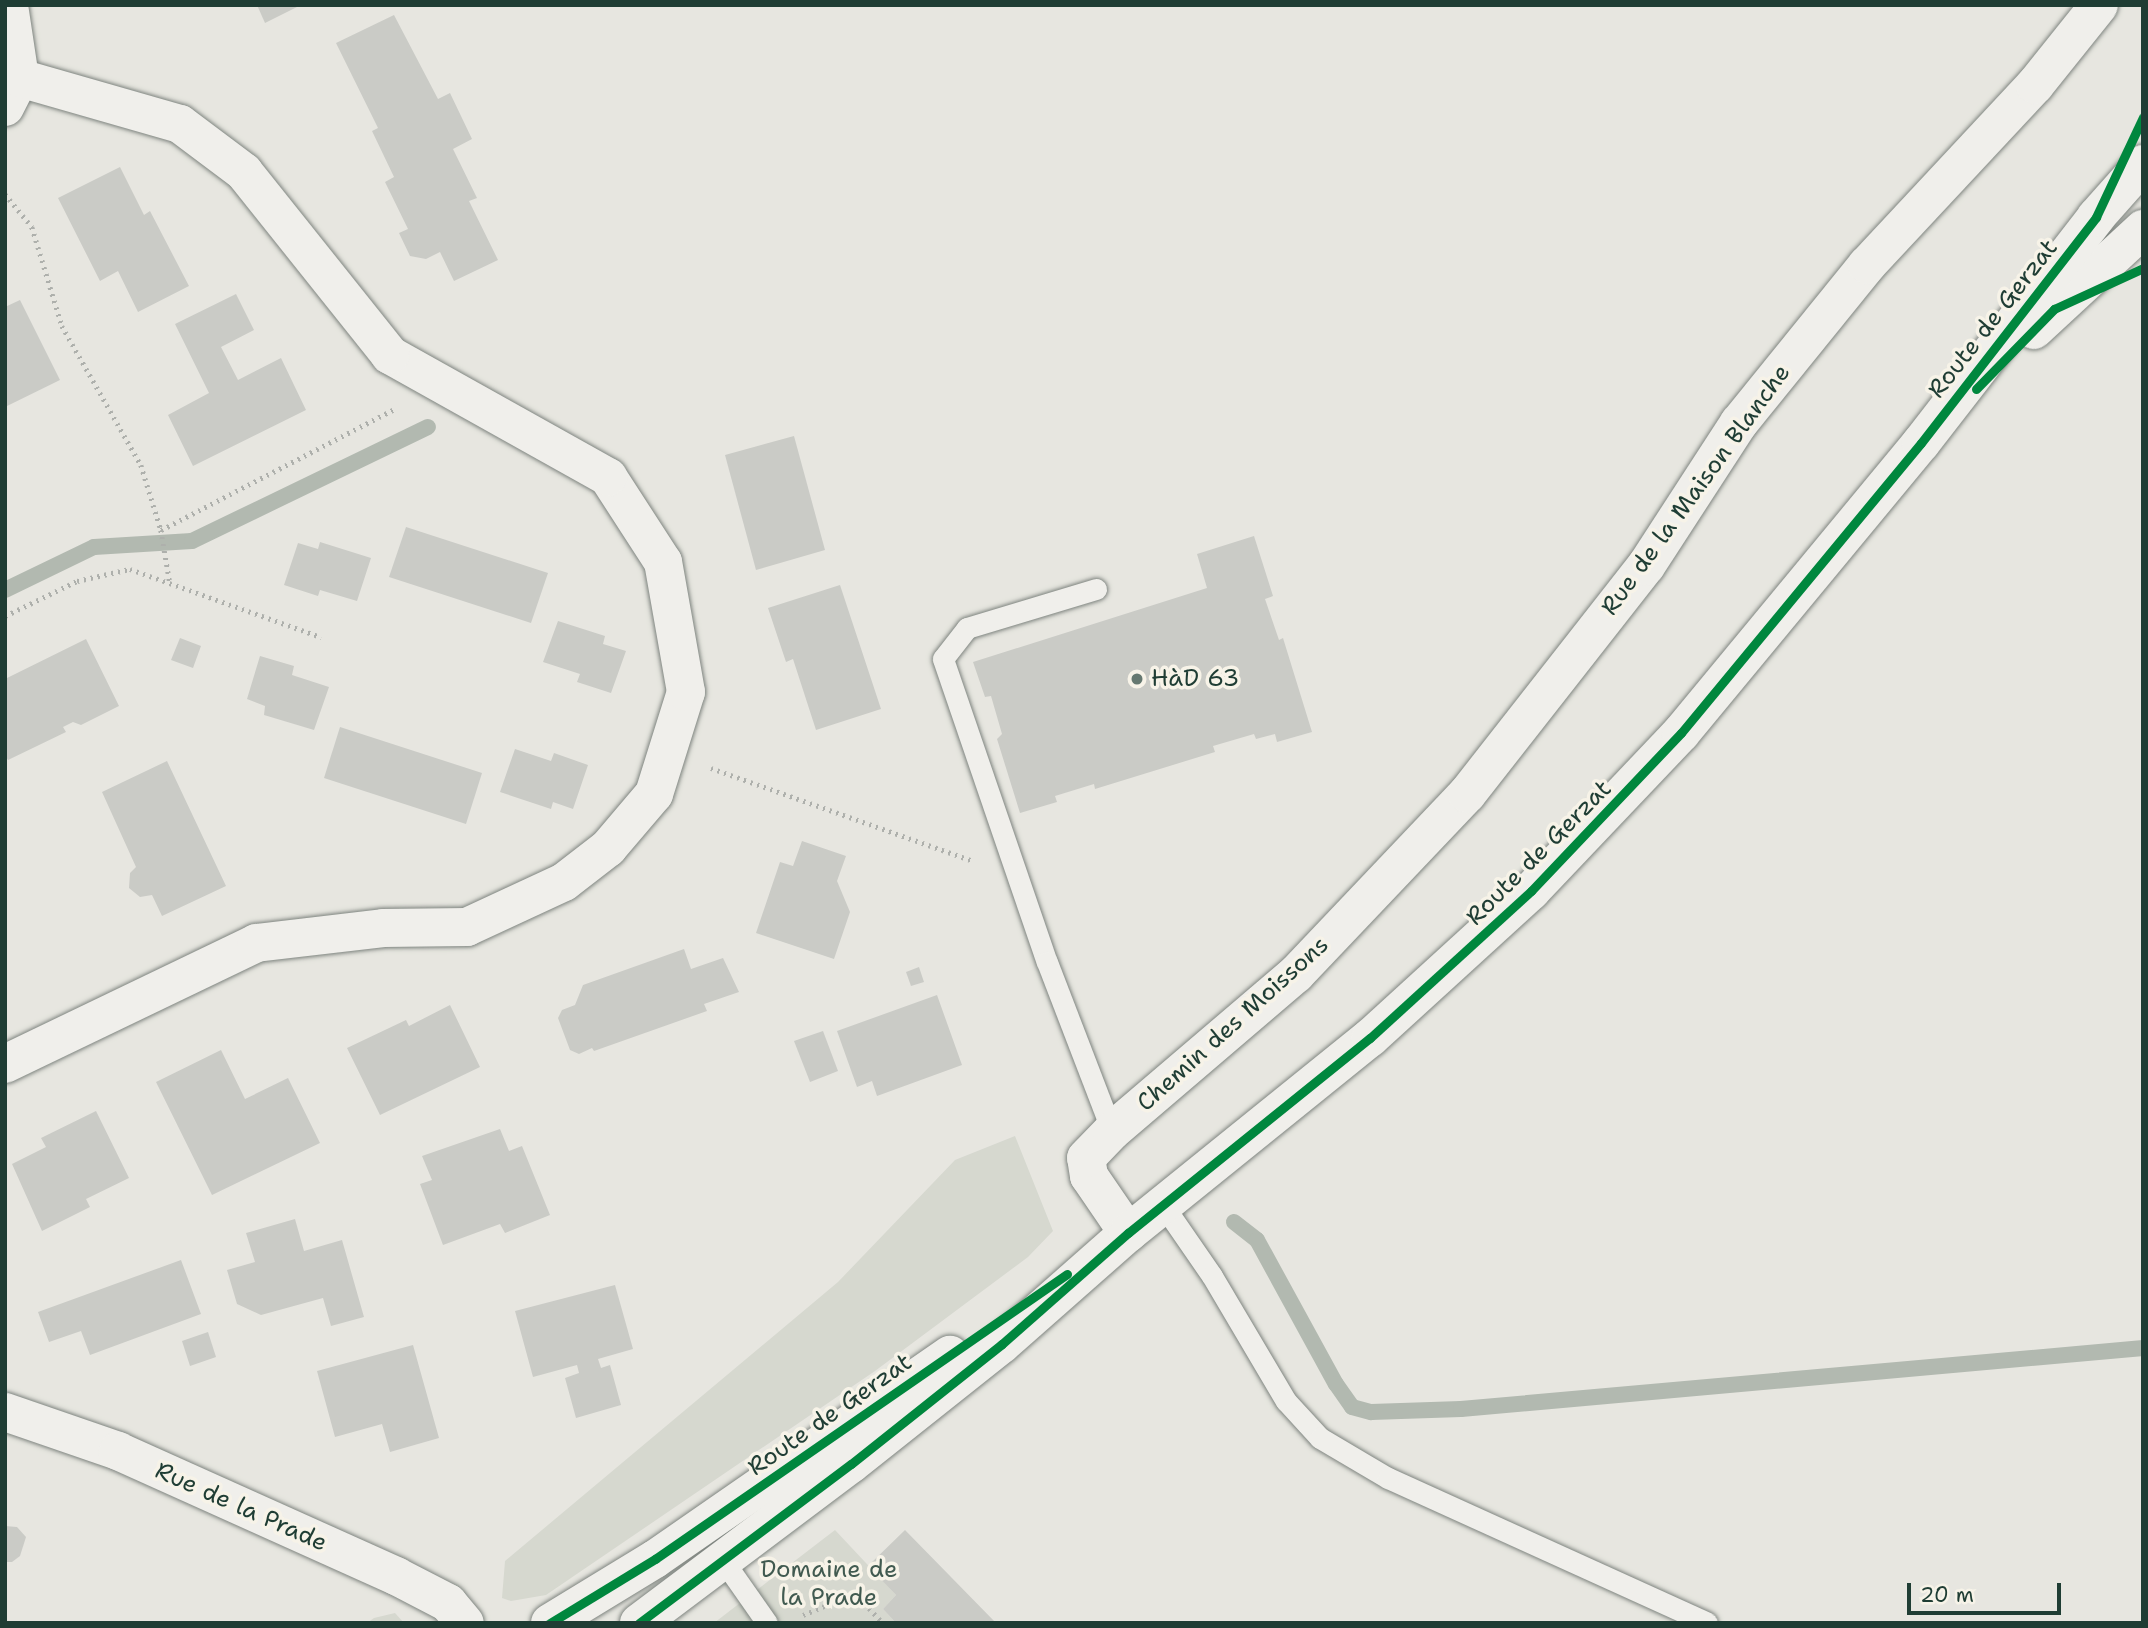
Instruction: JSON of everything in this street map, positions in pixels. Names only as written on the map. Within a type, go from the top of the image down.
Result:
[{"type":"street","points":[[5,1064],[256,943],[383,928],[467,927],[564,882],[608,848],[654,794],[685,692],[663,562],[608,477],[390,355],[244,172],[180,124],[13,93],[9,5]]},
{"type":"street","name":"Rue de la Maison Blanche","points":[[1467,794],[1646,566],[1739,423],[1867,265],[2035,85],[2099,5]]},
{"type":"street","name":"Route de Gerzat","points":[[639,1623],[1002,1344],[1128,1233],[1370,1038],[1531,891],[1681,733],[1921,443],[2096,217],[2143,164]]},
{"type":"street","name":"Route de Gerzat","points":[[1921,443],[2054,309],[2143,229]]},
{"type":"street","name":"Chemin des Moissons","points":[[1128,1233],[1089,1176],[1086,1158],[1112,1131],[1296,974],[1467,794]]},
{"type":"street","name":"Route de Gerzat","points":[[550,1623],[700,1528],[1128,1233]]},
{"type":"street","name":"Rue de la Prade","points":[[5,1412],[118,1451],[396,1576],[447,1603],[465,1623]]},
{"type":"lane","points":[[1096,589],[967,628],[943,659],[1018,877],[1112,1131]]},
{"type":"lane","points":[[1163,1205],[1212,1276],[1286,1401],[1320,1438],[1388,1478],[1707,1623]]},
{"type":"lane","points":[[700,1528],[767,1623]]},
{"type":"path","points":[[5,194],[32,227],[62,326],[141,465],[163,538],[170,583]]},
{"type":"path","points":[[161,530],[443,384]]},
{"type":"path","points":[[5,616],[77,581],[130,569],[321,637]]},
{"type":"path","points":[[667,752],[1018,877]]},
{"type":"path","points":[[798,1618],[855,1593],[883,1623]]},
{"type":"green space","points":[[1015,1136],[1053,1231],[1028,1257],[875,1371],[546,1595],[511,1601],[502,1598],[505,1561],[838,1282],[955,1160]]},
{"type":"green space","name":"Domaine de la Prade","points":[[835,1530],[896,1595],[883,1609],[896,1623],[714,1623]]},
{"type":"green space","points":[[395,1613],[404,1623],[367,1623],[374,1618]]},
{"type":"building","points":[[257,5],[301,5],[265,23]]},
{"type":"building","points":[[394,15],[438,99],[450,93],[472,139],[453,149],[477,198],[469,201],[498,260],[454,281],[440,252],[426,259],[410,256],[399,233],[408,229],[385,182],[394,177],[372,131],[378,128],[336,43]]},
{"type":"building","points":[[120,167],[144,215],[150,211],[189,286],[138,312],[118,271],[100,281],[58,198]]},
{"type":"building","points":[[236,294],[254,330],[221,347],[238,380],[281,358],[306,410],[193,466],[168,415],[209,393],[175,324]]},
{"type":"building","points":[[20,300],[60,380],[5,407],[5,307]]},
{"type":"building","points":[[794,436],[825,550],[756,570],[725,455]]},
{"type":"building","points":[[406,527],[548,573],[531,623],[389,577]]},
{"type":"building","name":"HàD 63","points":[[1254,536],[1273,596],[1265,599],[1279,640],[1283,638],[1312,732],[1277,742],[1275,734],[1256,739],[1254,734],[1213,746],[1215,752],[1095,789],[1094,784],[1055,796],[1057,802],[1020,813],[997,739],[1002,734],[991,696],[985,697],[973,662],[1207,588],[1197,554]]},
{"type":"building","points":[[320,542],[371,558],[357,601],[320,590],[318,596],[284,585],[298,543],[318,549]]},
{"type":"building","points":[[840,585],[881,709],[816,730],[793,659],[786,662],[768,608]]},
{"type":"building","points":[[558,621],[605,636],[603,644],[626,651],[611,693],[577,682],[580,674],[543,662]]},
{"type":"building","points":[[180,638],[201,646],[193,668],[171,660]]},
{"type":"building","points":[[86,639],[119,706],[81,725],[73,722],[63,727],[66,732],[8,760],[5,755],[5,679]]},
{"type":"building","points":[[260,656],[294,666],[292,675],[329,687],[314,730],[264,715],[265,706],[247,699]]},
{"type":"building","points":[[340,727],[482,773],[466,824],[324,778]]},
{"type":"building","points":[[515,749],[551,761],[554,753],[588,765],[573,809],[553,802],[551,809],[500,792]]},
{"type":"building","points":[[167,761],[226,886],[162,916],[152,895],[140,897],[129,888],[130,873],[136,867],[102,792]]},
{"type":"building","points":[[802,841],[846,856],[837,881],[850,912],[834,959],[756,933],[780,862],[793,866]]},
{"type":"building","points":[[684,949],[691,969],[723,958],[739,992],[704,1004],[707,1011],[594,1051],[592,1048],[579,1054],[570,1050],[558,1018],[562,1010],[575,1005],[583,985]]},
{"type":"building","points":[[919,967],[924,982],[911,986],[906,972]]},
{"type":"building","points":[[937,995],[962,1065],[877,1096],[872,1081],[857,1087],[837,1031]]},
{"type":"building","points":[[450,1005],[480,1067],[380,1115],[347,1048],[406,1020],[409,1026]]},
{"type":"building","points":[[823,1031],[838,1071],[810,1082],[794,1041]]},
{"type":"building","points":[[221,1050],[245,1099],[288,1078],[320,1143],[212,1195],[156,1082]]},
{"type":"building","points":[[96,1111],[129,1178],[86,1199],[90,1207],[42,1231],[12,1164],[46,1147],[41,1138]]},
{"type":"building","points":[[500,1129],[509,1151],[522,1146],[550,1215],[505,1233],[500,1224],[443,1245],[420,1184],[432,1180],[422,1156]]},
{"type":"building","points":[[295,1219],[304,1251],[342,1240],[364,1317],[331,1326],[323,1298],[261,1315],[237,1304],[227,1270],[255,1262],[246,1233]]},
{"type":"building","points":[[181,1260],[201,1314],[90,1355],[81,1331],[49,1342],[38,1312]]},
{"type":"building","points":[[615,1285],[633,1349],[598,1359],[601,1368],[610,1365],[621,1405],[576,1418],[565,1378],[579,1373],[577,1365],[533,1377],[515,1311]]},
{"type":"building","points":[[208,1332],[216,1357],[190,1366],[182,1341]]},
{"type":"building","points":[[413,1345],[439,1438],[390,1452],[382,1424],[335,1437],[317,1371]]},
{"type":"building","points":[[5,1526],[17,1527],[26,1537],[20,1556],[12,1562],[5,1562]]},
{"type":"building","points":[[905,1530],[996,1623],[896,1623],[883,1609],[896,1595],[868,1566]]},
{"type":"waterway","points":[[5,590],[94,547],[192,541],[428,427]]},
{"type":"waterway","points":[[1234,1222],[1257,1240],[1336,1384],[1352,1407],[1371,1412],[1461,1409],[2143,1348]]},
{"type":"cycle path","points":[[639,1623],[851,1464],[1002,1344],[1128,1233],[1370,1038],[1531,891],[1681,733],[1921,443],[2096,217],[2143,117]]},
{"type":"cycle path","points":[[1976,389],[2054,309],[2143,268]]},
{"type":"cycle path","points":[[550,1623],[655,1559],[1067,1274]]},
{"type":"place","name":"HàD 63","points":[[1137,679]]}]
